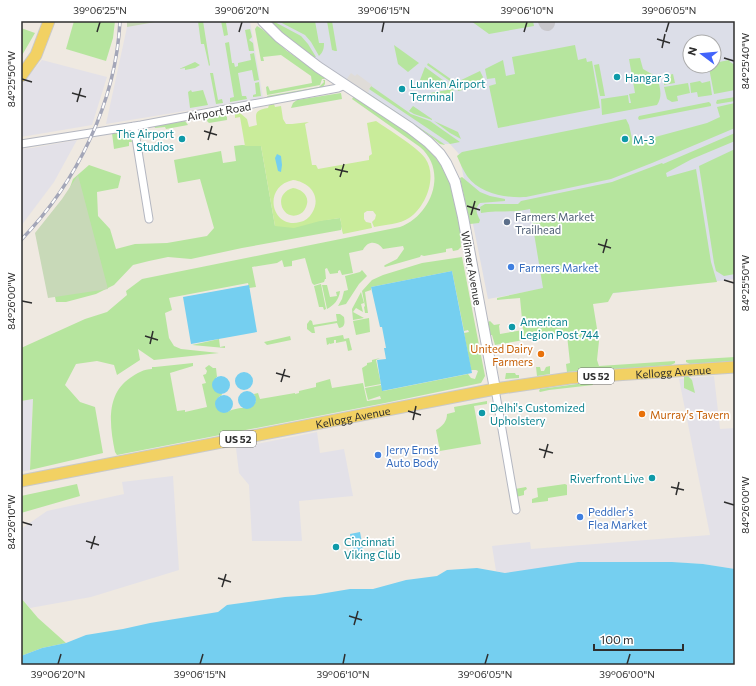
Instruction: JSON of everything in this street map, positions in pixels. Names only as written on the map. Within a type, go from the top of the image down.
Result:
[{"type":"main road","points":[[21,76],[36,55],[49,21]]},
{"type":"main road","name":"Kellogg Avenue","points":[[21,481],[495,389],[570,378],[735,367]]},
{"type":"street","name":"Wilmer Avenue","points":[[263,21],[279,36],[318,67],[410,128],[428,142],[440,154],[452,173],[463,217],[516,510]]},
{"type":"street","name":"Airport Road","points":[[21,144],[134,126],[285,99],[338,88],[345,85]]},
{"type":"street","points":[[134,126],[149,219]]},
{"type":"shaded area","points":[[161,21],[250,21],[263,98],[106,124],[127,27]]},
{"type":"shaded area","points":[[268,21],[735,21],[735,279],[582,297],[579,282],[488,299],[459,154],[450,144],[440,144],[429,135],[312,57]]},
{"type":"shaded area","points":[[42,60],[107,77],[92,125],[21,137],[21,85]]},
{"type":"shaded area","points":[[351,73],[355,76],[357,74],[372,85],[368,94],[346,80]]},
{"type":"shaded area","points":[[77,140],[54,182],[21,226],[21,149]]},
{"type":"shaded area","points":[[714,376],[720,429],[735,428],[735,569],[703,564],[672,562],[578,562],[525,571],[505,573],[496,571],[492,546],[530,542],[531,549],[710,535],[679,379]]},
{"type":"shaded area","points":[[33,399],[30,470],[21,472],[21,401]]},
{"type":"shaded area","points":[[317,432],[320,453],[344,449],[353,496],[299,501],[302,541],[252,541],[249,485],[239,473],[236,448]]},
{"type":"shaded area","points":[[173,476],[179,570],[91,597],[30,608],[21,598],[21,529],[47,511],[124,494],[122,482]]},
{"type":"green space","points":[[74,21],[115,21],[113,38],[106,61],[66,49]]},
{"type":"green space","points":[[127,21],[161,21],[127,27]]},
{"type":"green space","points":[[198,21],[203,21],[209,66],[204,44],[201,44]]},
{"type":"green space","points":[[221,21],[236,21],[226,23],[228,35],[224,36]]},
{"type":"green space","points":[[270,21],[273,21],[301,36],[316,57],[312,57],[293,44],[270,23]]},
{"type":"green space","points":[[278,21],[315,21],[319,43],[324,43],[323,49],[319,56],[305,35]]},
{"type":"green space","points":[[327,21],[332,21],[337,51],[332,50]]},
{"type":"green space","points":[[471,21],[533,21],[534,26],[489,34]]},
{"type":"green space","points":[[257,26],[287,51],[323,76],[325,79],[322,79],[320,85],[267,95],[266,87],[268,86],[270,91],[312,83],[311,76],[281,55],[263,57],[264,61],[261,61],[255,29]]},
{"type":"green space","points":[[21,28],[35,33],[21,57]]},
{"type":"green space","points":[[250,29],[252,37],[249,40],[253,43],[254,51],[249,51],[245,30]]},
{"type":"green space","points":[[229,42],[232,63],[234,63],[235,67],[238,66],[238,63],[251,60],[250,54],[254,53],[259,80],[254,81],[252,70],[238,73],[242,96],[246,96],[247,99],[230,102],[230,98],[234,97],[225,43]]},
{"type":"green space","points":[[394,45],[419,63],[408,72],[398,64]]},
{"type":"green space","points":[[575,45],[578,60],[586,58],[587,62],[592,61],[600,108],[498,128],[489,86],[496,84],[495,78],[487,79],[485,69],[503,60],[506,76],[515,74],[512,57]]},
{"type":"green space","points":[[640,58],[643,69],[657,77],[660,88],[660,98],[657,105],[602,115],[601,99],[628,95],[629,103],[631,103],[629,94],[635,93],[629,59]]},
{"type":"green space","points":[[729,60],[735,65],[735,90],[714,94],[710,74],[722,74],[722,61]]},
{"type":"green space","points":[[195,62],[200,65],[195,68],[185,70],[185,68],[179,69]]},
{"type":"green space","points":[[428,63],[455,82],[454,84],[427,65]]},
{"type":"green space","points":[[599,64],[605,96],[600,96],[594,65]]},
{"type":"green space","points":[[425,67],[451,86],[433,89],[420,80]]},
{"type":"green space","points":[[480,71],[483,77],[481,80],[456,85],[457,82]]},
{"type":"green space","points":[[210,73],[213,73],[218,100],[222,99],[223,103],[216,104]]},
{"type":"green space","points":[[673,74],[675,83],[664,85],[664,76]]},
{"type":"green space","points":[[323,80],[325,80],[325,84],[322,88],[269,99],[267,96],[319,87],[324,82]]},
{"type":"green space","points":[[700,81],[702,83],[710,81],[712,95],[698,97],[697,92],[691,93],[690,83]]},
{"type":"green space","points":[[259,82],[261,96],[253,97],[253,95],[256,94],[255,83]]},
{"type":"green space","points":[[482,83],[485,85],[458,91],[457,88]]},
{"type":"green space","points":[[688,83],[690,93],[677,96],[678,101],[672,102],[667,99],[664,87]]},
{"type":"green space","points":[[371,86],[411,114],[430,121],[460,142],[450,144],[369,89]]},
{"type":"green space","points":[[453,89],[454,92],[445,101],[440,100],[439,93],[436,94],[437,97],[430,93]]},
{"type":"green space","points":[[191,90],[192,92],[203,90],[208,105],[190,108],[188,92]]},
{"type":"green space","points":[[341,93],[342,99],[291,108],[293,103],[297,100]]},
{"type":"green space","points":[[368,93],[445,145],[440,144]]},
{"type":"green space","points":[[354,96],[397,124],[436,158],[452,186],[458,209],[461,247],[458,250],[453,251],[452,248],[446,249],[446,252],[424,256],[421,255],[420,257],[385,267],[385,265],[397,259],[404,249],[403,246],[383,249],[378,244],[370,243],[363,250],[349,253],[353,273],[342,275],[340,270],[338,273],[330,274],[327,268],[325,269],[326,279],[324,282],[314,285],[312,283],[305,258],[292,261],[292,266],[284,267],[282,260],[277,263],[252,267],[256,287],[249,288],[248,283],[169,298],[172,310],[165,313],[169,338],[174,346],[181,349],[219,353],[154,360],[138,349],[140,360],[117,375],[114,365],[97,361],[76,364],[65,385],[80,402],[95,407],[103,453],[30,470],[33,399],[21,401],[21,348],[85,319],[107,312],[127,295],[126,291],[142,279],[400,227],[421,213],[428,203],[434,180],[433,168],[428,157],[420,147],[352,99]]},
{"type":"green space","points":[[735,97],[735,101],[716,103],[717,100]]},
{"type":"green space","points":[[709,102],[711,106],[639,120],[638,118],[639,116]]},
{"type":"green space","points":[[735,103],[735,128],[611,179],[526,197],[502,196],[479,187],[467,176],[457,156],[462,152],[626,119],[633,143],[707,123],[720,117],[717,107]]},
{"type":"green space","points":[[274,104],[275,107],[281,106],[283,119],[286,124],[309,122],[305,124],[312,165],[316,165],[318,169],[369,160],[369,156],[372,154],[367,123],[376,121],[409,144],[425,158],[429,165],[430,182],[425,199],[420,207],[409,218],[401,222],[374,227],[372,222],[376,215],[373,211],[367,211],[364,213],[364,219],[366,222],[371,223],[372,228],[343,234],[340,218],[320,221],[294,228],[275,226],[261,146],[245,146],[240,117],[235,118],[235,114],[240,113],[247,119],[249,127],[257,125],[256,115],[258,111],[268,108],[269,105]],"holes":[[[293,180],[299,181],[313,191],[316,201],[315,207],[311,215],[305,220],[290,223],[283,220],[277,214],[274,207],[274,198],[277,191],[283,184]]]},
{"type":"green space","points":[[413,106],[432,119],[432,120],[409,111]]},
{"type":"green space","points":[[223,114],[227,117],[227,120],[209,123],[207,121],[208,117]]},
{"type":"green space","points":[[185,121],[188,125],[166,129],[165,127],[155,128],[154,126]]},
{"type":"green space","points":[[434,121],[458,132],[461,139],[450,133]]},
{"type":"green space","points":[[123,131],[130,135],[132,142],[129,142],[129,146],[114,149],[112,133]]},
{"type":"green space","points":[[735,133],[735,141],[692,159],[666,173],[667,177],[696,169],[711,262],[717,282],[613,293],[608,302],[593,304],[599,341],[597,360],[599,366],[675,361],[675,363],[671,365],[567,372],[566,364],[570,363],[567,335],[564,333],[495,345],[492,335],[490,335],[488,322],[490,321],[494,325],[500,324],[500,334],[523,330],[520,298],[497,300],[497,298],[543,288],[530,209],[481,213],[480,207],[485,204],[518,204],[521,201],[612,182],[662,163],[663,164]]},
{"type":"green space","points":[[234,146],[261,146],[275,226],[340,218],[342,226],[341,230],[191,259],[168,257],[133,265],[114,285],[96,294],[66,302],[56,302],[53,287],[63,207],[73,179],[89,165],[121,176],[118,188],[97,192],[98,216],[110,229],[116,249],[135,244],[167,243],[207,236],[214,228],[200,179],[178,183],[174,160],[221,151],[223,163],[236,161]]},
{"type":"green space","points":[[735,149],[735,274],[724,276],[716,271],[714,263],[699,166]]},
{"type":"green space","points":[[78,175],[108,289],[48,298],[35,233],[62,199]]},
{"type":"green space","points":[[462,177],[480,192],[505,199],[505,201],[480,203],[477,209],[477,214],[480,220],[479,223],[470,224],[460,178]]},
{"type":"green space","points":[[293,188],[304,193],[307,198],[307,205],[304,211],[294,216],[289,215],[285,211],[282,207],[281,201],[282,196],[286,191]]},
{"type":"green space","points":[[462,257],[485,376],[481,383],[117,455],[115,452],[111,412],[116,393],[122,385],[135,374],[152,369],[152,367],[193,363],[193,366],[170,373],[177,411],[185,410],[185,412],[207,407],[202,384],[206,383],[203,375],[206,374],[207,371],[205,368],[209,365],[216,368],[216,377],[222,395],[217,400],[216,407],[227,412],[249,408],[252,406],[256,401],[254,394],[258,393],[260,399],[295,394],[299,393],[299,391],[316,387],[316,383],[330,379],[332,388],[363,383],[367,401],[381,399],[380,396],[368,400],[365,388],[381,385],[383,391],[468,374],[471,378],[475,379],[478,371],[471,370],[464,333],[469,332],[468,330],[464,331],[452,271],[371,287],[371,290],[365,292],[368,313],[365,313],[362,291],[372,280],[383,275],[422,263]]},
{"type":"green space","points":[[362,270],[367,276],[359,284],[346,304],[338,306],[344,291],[348,290],[345,276],[360,272]]},
{"type":"green space","points":[[321,284],[326,309],[324,310],[323,307],[319,307],[314,286]]},
{"type":"green space","points":[[322,285],[327,285],[330,297],[337,296],[336,292],[340,291],[336,302],[327,309]]},
{"type":"green space","points":[[361,292],[364,303],[361,304],[363,312],[356,308],[353,312],[364,318],[353,320],[352,309]]},
{"type":"green space","points":[[336,314],[340,314],[344,317],[344,324],[342,327],[339,328],[337,323],[314,327],[315,333],[312,333],[307,329],[307,324],[310,320],[312,321],[313,325],[337,321]]},
{"type":"green space","points":[[369,318],[370,332],[356,335],[353,321]]},
{"type":"green space","points":[[343,335],[344,339],[349,338],[352,350],[348,351],[346,341],[336,343],[336,340],[334,340],[334,343],[329,343],[327,345],[326,338]]},
{"type":"green space","points":[[290,336],[291,340],[267,345],[264,342]]},
{"type":"green space","points":[[219,339],[220,347],[225,346],[225,348],[192,345]]},
{"type":"green space","points":[[735,357],[735,361],[690,364],[686,362],[686,360]]},
{"type":"green space","points":[[380,358],[376,360],[381,384],[365,387],[362,368],[367,365],[367,363],[372,362],[372,360]]},
{"type":"green space","points":[[550,366],[550,374],[537,376],[536,367],[540,367],[541,371],[544,371],[546,367]]},
{"type":"green space","points":[[506,373],[515,373],[516,375],[519,375],[519,378],[505,379]]},
{"type":"green space","points":[[687,375],[692,380],[695,393],[684,388],[684,376]]},
{"type":"green space","points":[[592,382],[593,385],[539,391],[540,389]]},
{"type":"green space","points":[[487,401],[487,404],[474,406],[481,444],[440,451],[436,430],[444,423],[447,414],[455,412],[454,407]]},
{"type":"green space","points":[[77,484],[80,496],[21,513],[21,496]]},
{"type":"green space","points":[[567,485],[567,495],[548,498],[548,501],[532,503],[532,499],[538,497],[537,488]]},
{"type":"green space","points":[[526,487],[527,489],[524,491],[524,495],[516,497],[515,489]]},
{"type":"green space","points":[[21,598],[38,618],[66,643],[42,648],[21,656]]},
{"type":"water","points":[[277,154],[281,156],[281,172],[278,171],[275,158]]},
{"type":"water","points":[[452,271],[472,373],[382,391],[377,360],[386,359],[384,348],[386,348],[371,287]]},
{"type":"water","points":[[249,285],[257,332],[191,344],[183,297]]},
{"type":"water","points":[[244,372],[250,375],[253,381],[250,387],[244,390],[238,387],[235,381],[238,375]]},
{"type":"water","points":[[221,376],[225,377],[229,381],[229,389],[225,393],[221,394],[217,393],[213,389],[212,385],[213,381],[217,377]]},
{"type":"water","points":[[247,391],[253,394],[256,400],[253,406],[247,409],[241,406],[238,400],[241,394]]},
{"type":"water","points":[[224,395],[230,398],[233,404],[230,410],[224,413],[218,410],[215,404],[218,398]]},
{"type":"water","points":[[360,532],[363,548],[357,553],[353,550],[350,534]]},
{"type":"water","points":[[578,562],[672,562],[703,564],[735,569],[735,665],[21,665],[21,656],[42,648],[66,643],[86,635],[218,612],[227,605],[285,597],[314,595],[350,589],[373,589],[406,580],[437,576],[447,570],[477,568],[505,573]]},
{"type":"railway","points":[[21,240],[60,193],[76,167],[90,139],[102,111],[111,81],[117,51],[120,21]]},
{"type":"place","name":"Hangar 3","points":[[617,77]]},
{"type":"place","name":"Lunken Airport Terminal","points":[[402,89]]},
{"type":"place","name":"The Airport Studios","points":[[182,139]]},
{"type":"place","name":"M-3","points":[[625,139]]},
{"type":"place","name":"Farmers Market Trailhead","points":[[507,222]]},
{"type":"place","name":"Farmers Market","points":[[511,267]]},
{"type":"place","name":"American Legion Post 744","points":[[512,327]]},
{"type":"place","name":"United Dairy Farmers","points":[[541,354]]},
{"type":"place","name":"Delhi's Customized Upholstery","points":[[482,413]]},
{"type":"place","name":"Murray's Tavern","points":[[642,414]]},
{"type":"place","name":"Jerry Ernst Auto Body","points":[[378,455]]},
{"type":"place","name":"Riverfront Live","points":[[652,478]]},
{"type":"place","name":"Peddler's Flea Market","points":[[580,517]]},
{"type":"place","name":"Cincinnati Viking Club","points":[[336,547]]}]
